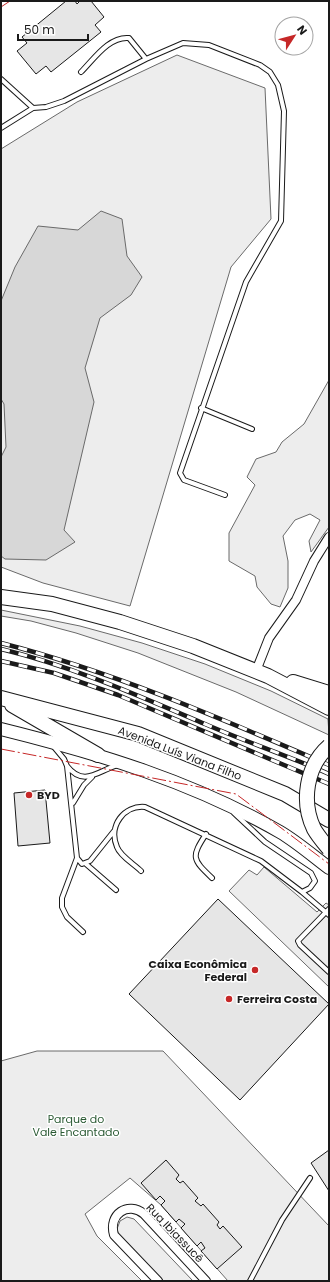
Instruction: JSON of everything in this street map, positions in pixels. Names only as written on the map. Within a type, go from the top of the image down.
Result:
[{"type":"highway","points":[[1,597],[52,604],[120,622],[193,646],[262,673],[329,693]]},
{"type":"highway","points":[[262,673],[329,708]]},
{"type":"highway","points":[[1,699],[98,754]]},
{"type":"highway","name":"Avenida Luís Viana Filho","points":[[1,699],[138,734],[286,794],[329,820]]},
{"type":"highway","points":[[329,746],[316,762],[309,777],[307,798],[308,814],[314,830],[329,849]]},
{"type":"main road","points":[[1,729],[98,754],[172,780],[221,802],[281,832],[329,868]]},
{"type":"street","points":[[262,673],[269,638],[296,600],[314,561],[329,537]]},
{"type":"street","name":"Rua Ibiassucê","points":[[158,1281],[114,1235],[112,1229],[114,1219],[118,1214],[126,1209],[134,1208],[144,1214],[206,1281]]},
{"type":"lane","points":[[81,72],[114,40],[122,38],[129,38],[146,59]]},
{"type":"lane","points":[[1,128],[33,108],[46,107],[64,101],[146,59],[184,43],[208,45],[260,65],[270,72],[278,85],[282,99],[284,119],[281,221],[246,282],[201,408],[180,476],[184,480],[225,495]]},
{"type":"lane","points":[[1,78],[33,108]]},
{"type":"lane","points":[[201,408],[252,429]]},
{"type":"lane","points":[[48,741],[64,759],[67,766],[73,804],[77,858],[62,898],[62,907],[67,917],[83,932]]},
{"type":"lane","points":[[73,804],[84,785],[94,776],[113,767],[125,764]]},
{"type":"lane","points":[[67,766],[77,775],[84,777],[94,776]]},
{"type":"lane","points":[[221,802],[265,842],[311,873],[315,881],[313,885],[302,892]]},
{"type":"lane","points":[[141,871],[116,847],[115,831],[116,822],[122,815],[137,806],[145,807],[206,834],[261,861],[328,912],[298,941],[300,946],[329,972]]},
{"type":"lane","points":[[86,864],[115,831]]},
{"type":"lane","points":[[206,834],[196,850],[195,859],[212,878]]},
{"type":"lane","points":[[77,858],[82,864],[86,864],[116,890]]},
{"type":"lane","points":[[250,1281],[282,1220],[310,1178]]},
{"type":"shaded area","points":[[177,55],[265,88],[271,219],[231,267],[130,606],[43,583],[1,567],[1,149],[77,102]]},
{"type":"shaded area","points":[[101,211],[122,219],[127,256],[142,277],[131,295],[100,318],[85,368],[94,402],[64,530],[75,542],[46,560],[5,559],[1,556],[1,457],[6,447],[4,404],[1,399],[1,301],[15,267],[38,226],[78,230]]},
{"type":"shaded area","points":[[329,380],[329,527],[311,552],[309,541],[320,520],[310,514],[295,520],[283,536],[288,561],[288,588],[280,607],[271,604],[257,587],[255,576],[229,561],[229,533],[255,485],[247,477],[256,459],[276,452],[282,442],[304,424]]},
{"type":"shaded area","points":[[1,610],[80,626],[142,643],[205,664],[271,691],[328,719],[329,735],[236,692],[138,653],[76,633],[31,621],[1,616]]},
{"type":"shaded area","points":[[264,867],[317,912],[326,903],[329,905],[329,987],[229,891],[249,870],[257,875]]},
{"type":"shaded area","name":"Parque do Vale Encantado","points":[[37,1051],[163,1051],[329,1226],[329,1281],[228,1281],[161,1205],[130,1178],[85,1214],[97,1236],[142,1281],[1,1281],[1,1061]]},
{"type":"shaded area","points":[[127,1217],[134,1219],[193,1281],[164,1281],[119,1237],[117,1229],[120,1221]]},
{"type":"building","points":[[66,1],[75,1],[77,4],[80,1],[91,1],[104,17],[95,25],[101,32],[51,72],[46,66],[36,74],[17,51],[27,43],[22,37]]},
{"type":"building","points":[[45,790],[50,843],[18,846],[14,793]]},
{"type":"building","name":"Ferreira Costa","points":[[218,899],[329,1004],[240,1100],[129,994]]},
{"type":"building","points":[[329,1150],[329,1191],[311,1163]]},
{"type":"building","points":[[166,1160],[179,1175],[176,1179],[180,1183],[183,1181],[198,1198],[195,1201],[201,1206],[203,1204],[219,1222],[217,1225],[220,1229],[223,1226],[242,1247],[217,1269],[201,1251],[205,1248],[201,1242],[197,1246],[181,1228],[185,1224],[179,1219],[176,1222],[161,1205],[165,1201],[160,1196],[156,1200],[141,1183]]},
{"type":"railway","points":[[1,643],[126,682],[208,714],[329,765]]},
{"type":"railway","points":[[1,649],[54,664],[105,682],[220,731],[329,774]]},
{"type":"railway","points":[[1,661],[54,673],[118,695],[329,784]]},
{"type":"power","points":[[1,7],[10,1]]},
{"type":"power","points":[[1,749],[236,794],[329,864]]},
{"type":"place","name":"BYD","points":[[29,795]]},
{"type":"place","name":"Caixa Econômica Federal","points":[[255,970]]},
{"type":"place","name":"Ferreira Costa","points":[[229,999]]}]
